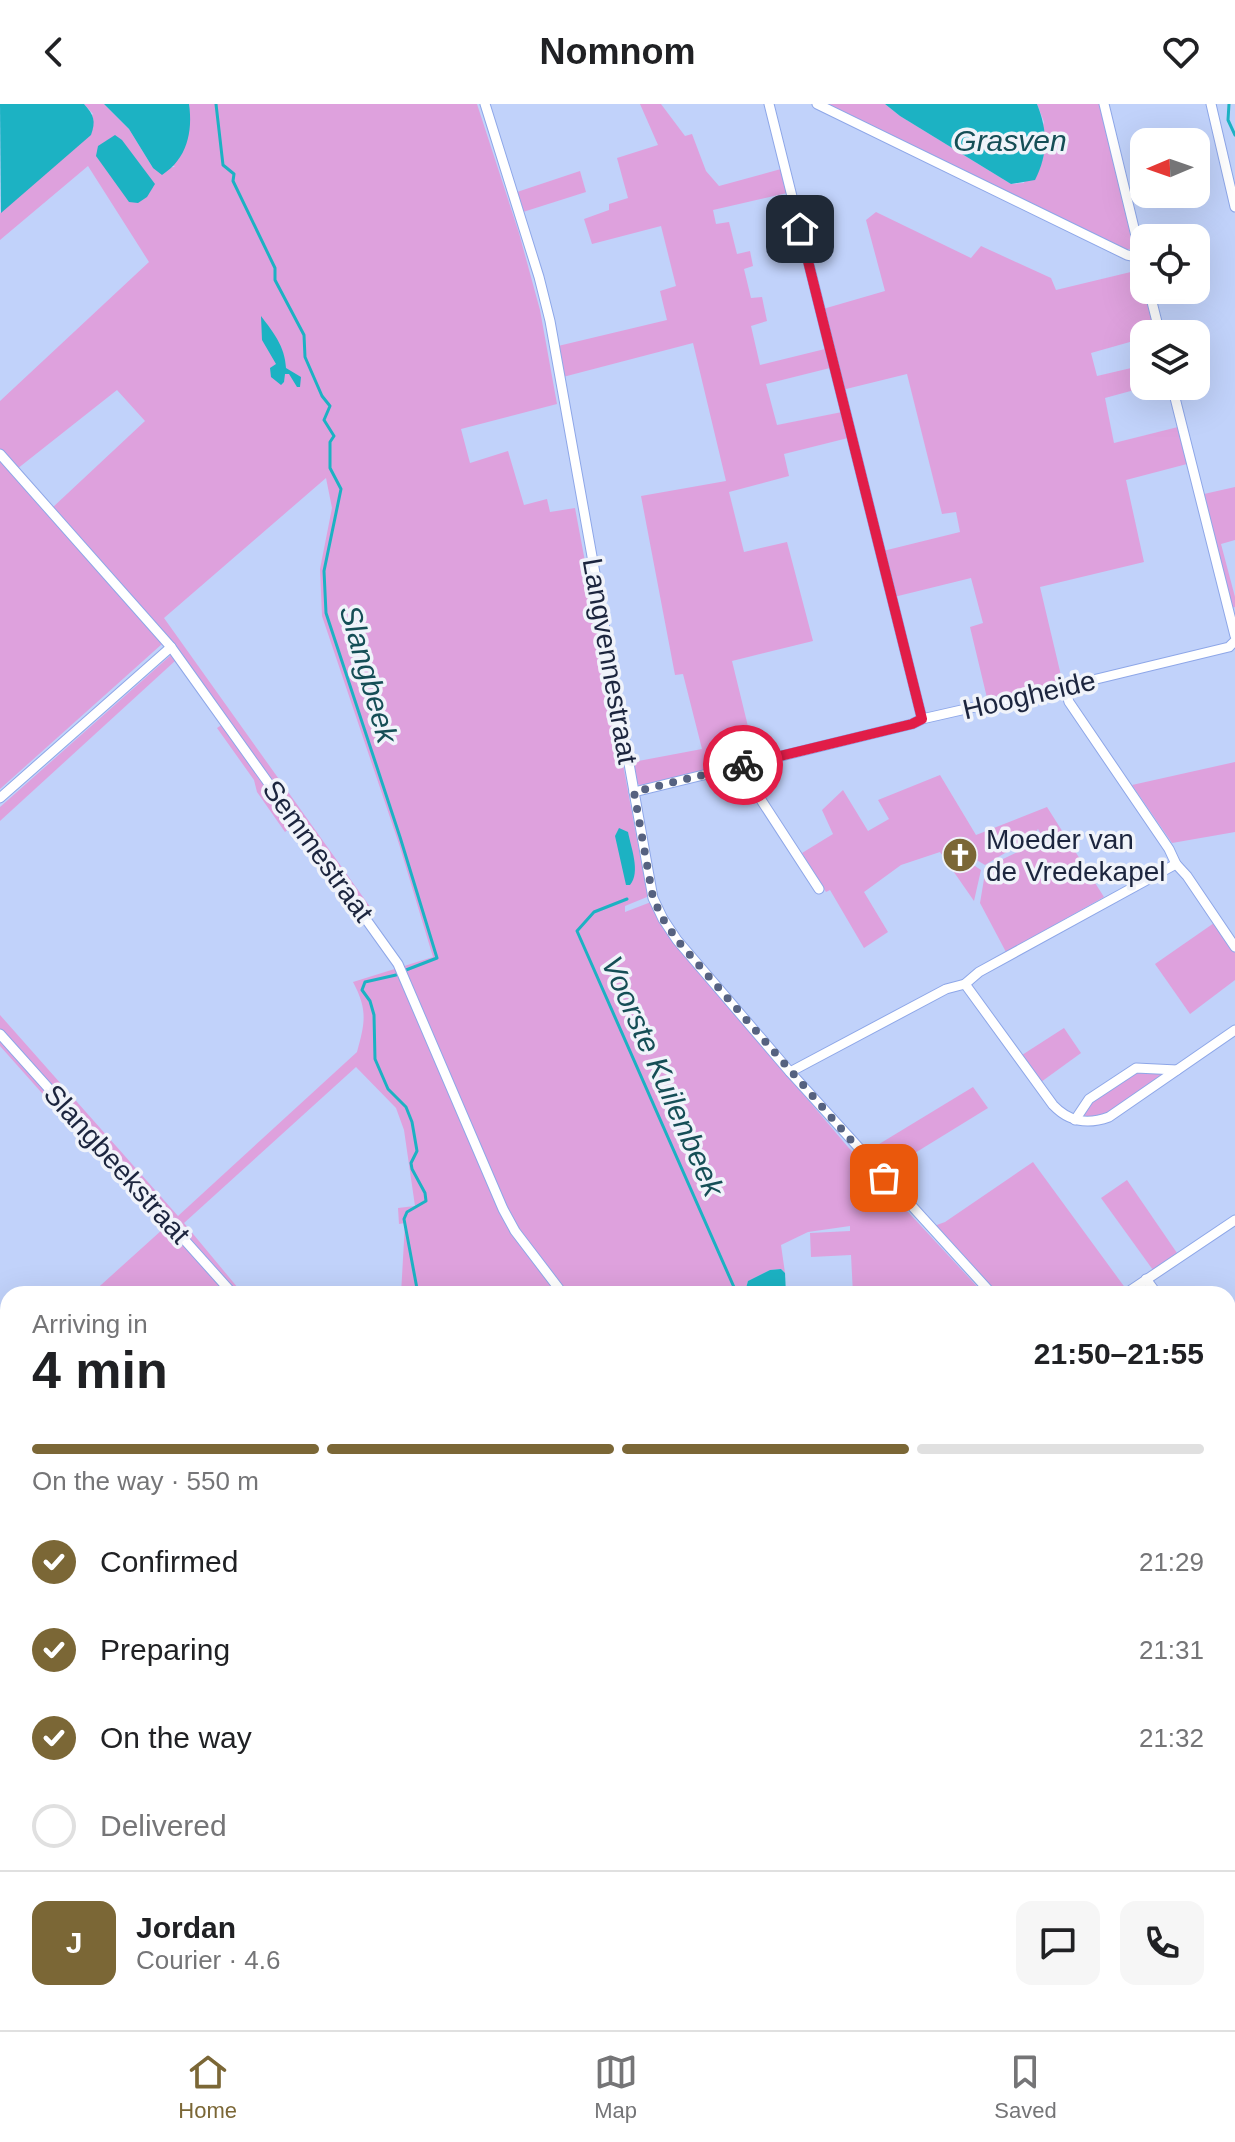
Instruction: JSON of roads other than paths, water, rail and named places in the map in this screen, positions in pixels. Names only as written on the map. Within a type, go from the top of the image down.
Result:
[{"type":"street","name":"Langvennestraat","points":[[485,104],[550,321],[653,898],[677,940],[790,1072],[985,1286]]},
{"type":"street","points":[[769,104],[922,719]]},
{"type":"street","points":[[817,104],[1130,256]]},
{"type":"street","points":[[1104,104],[1133,224]]},
{"type":"street","points":[[1211,104],[1235,207]]},
{"type":"street","points":[[1176,400],[1235,638]]},
{"type":"street","name":"Semmestraat","points":[[0,454],[171,647],[398,964],[503,1209],[515,1231],[557,1286]]},
{"type":"street","name":"Hoogheide","points":[[634,792],[922,719],[1065,689],[1229,647],[1235,638]]},
{"type":"street","points":[[0,798],[171,647]]},
{"type":"street","points":[[1065,689],[1069,702],[1235,947]]},
{"type":"street","points":[[739,766],[819,889]]},
{"type":"street","points":[[790,1072],[946,989],[965,984],[979,972],[1176,864]]},
{"type":"street","points":[[965,984],[1053,1105],[1062,1115],[1086,1122],[1109,1117],[1235,1030]]},
{"type":"street","name":"Slangbeekstraat","points":[[0,1034],[226,1286]]},
{"type":"street","points":[[1075,1120],[1089,1099],[1136,1068],[1177,1070]]},
{"type":"street","points":[[1136,1286],[1235,1220]]},
{"type":"street","points":[[1146,1279],[1151,1286]]},
{"type":"water","points":[[0,104],[84,104],[94,122],[91,135],[1,213]]},
{"type":"water","points":[[104,104],[189,104],[189,135],[183,153],[171,169],[162,175],[153,168],[129,129]]},
{"type":"water","name":"Grasven","points":[[885,104],[1037,104],[1045,143],[1035,180],[1011,184]]},
{"type":"water","points":[[115,135],[155,184],[147,197],[138,203],[129,202],[96,156],[98,146]]},
{"type":"water","points":[[261,316],[281,346],[286,368],[301,377],[300,387],[289,374],[285,374],[281,385],[271,377],[270,368],[276,364],[262,340]]},
{"type":"water","points":[[619,828],[628,832],[633,852],[635,873],[630,885],[626,885],[615,836]]},
{"type":"water","points":[[781,1269],[785,1273],[786,1286],[747,1286],[748,1281],[770,1270]]},
{"type":"waterway","name":"Slangbeek","points":[[216,104],[223,165],[234,174],[233,181],[275,268],[275,280],[304,335],[305,357],[322,396],[330,406],[324,420],[334,436],[330,442],[330,468],[341,489],[324,571],[326,613],[437,958],[406,970]]},
{"type":"waterway","points":[[1229,104],[1228,120],[1235,135]]},
{"type":"waterway","name":"Voorste Kuilenbeek","points":[[627,899],[594,912],[577,931],[733,1286]]},
{"type":"waterway","name":"Slangbeek","points":[[396,975],[365,982],[362,990],[370,1001],[374,1015],[375,1059],[388,1089],[406,1107],[412,1122],[417,1151],[411,1163],[412,1169],[426,1201],[407,1212],[404,1219],[417,1286]]},
{"type":"place","name":"Moeder van de Vredekapel","points":[[960,855]]}]
